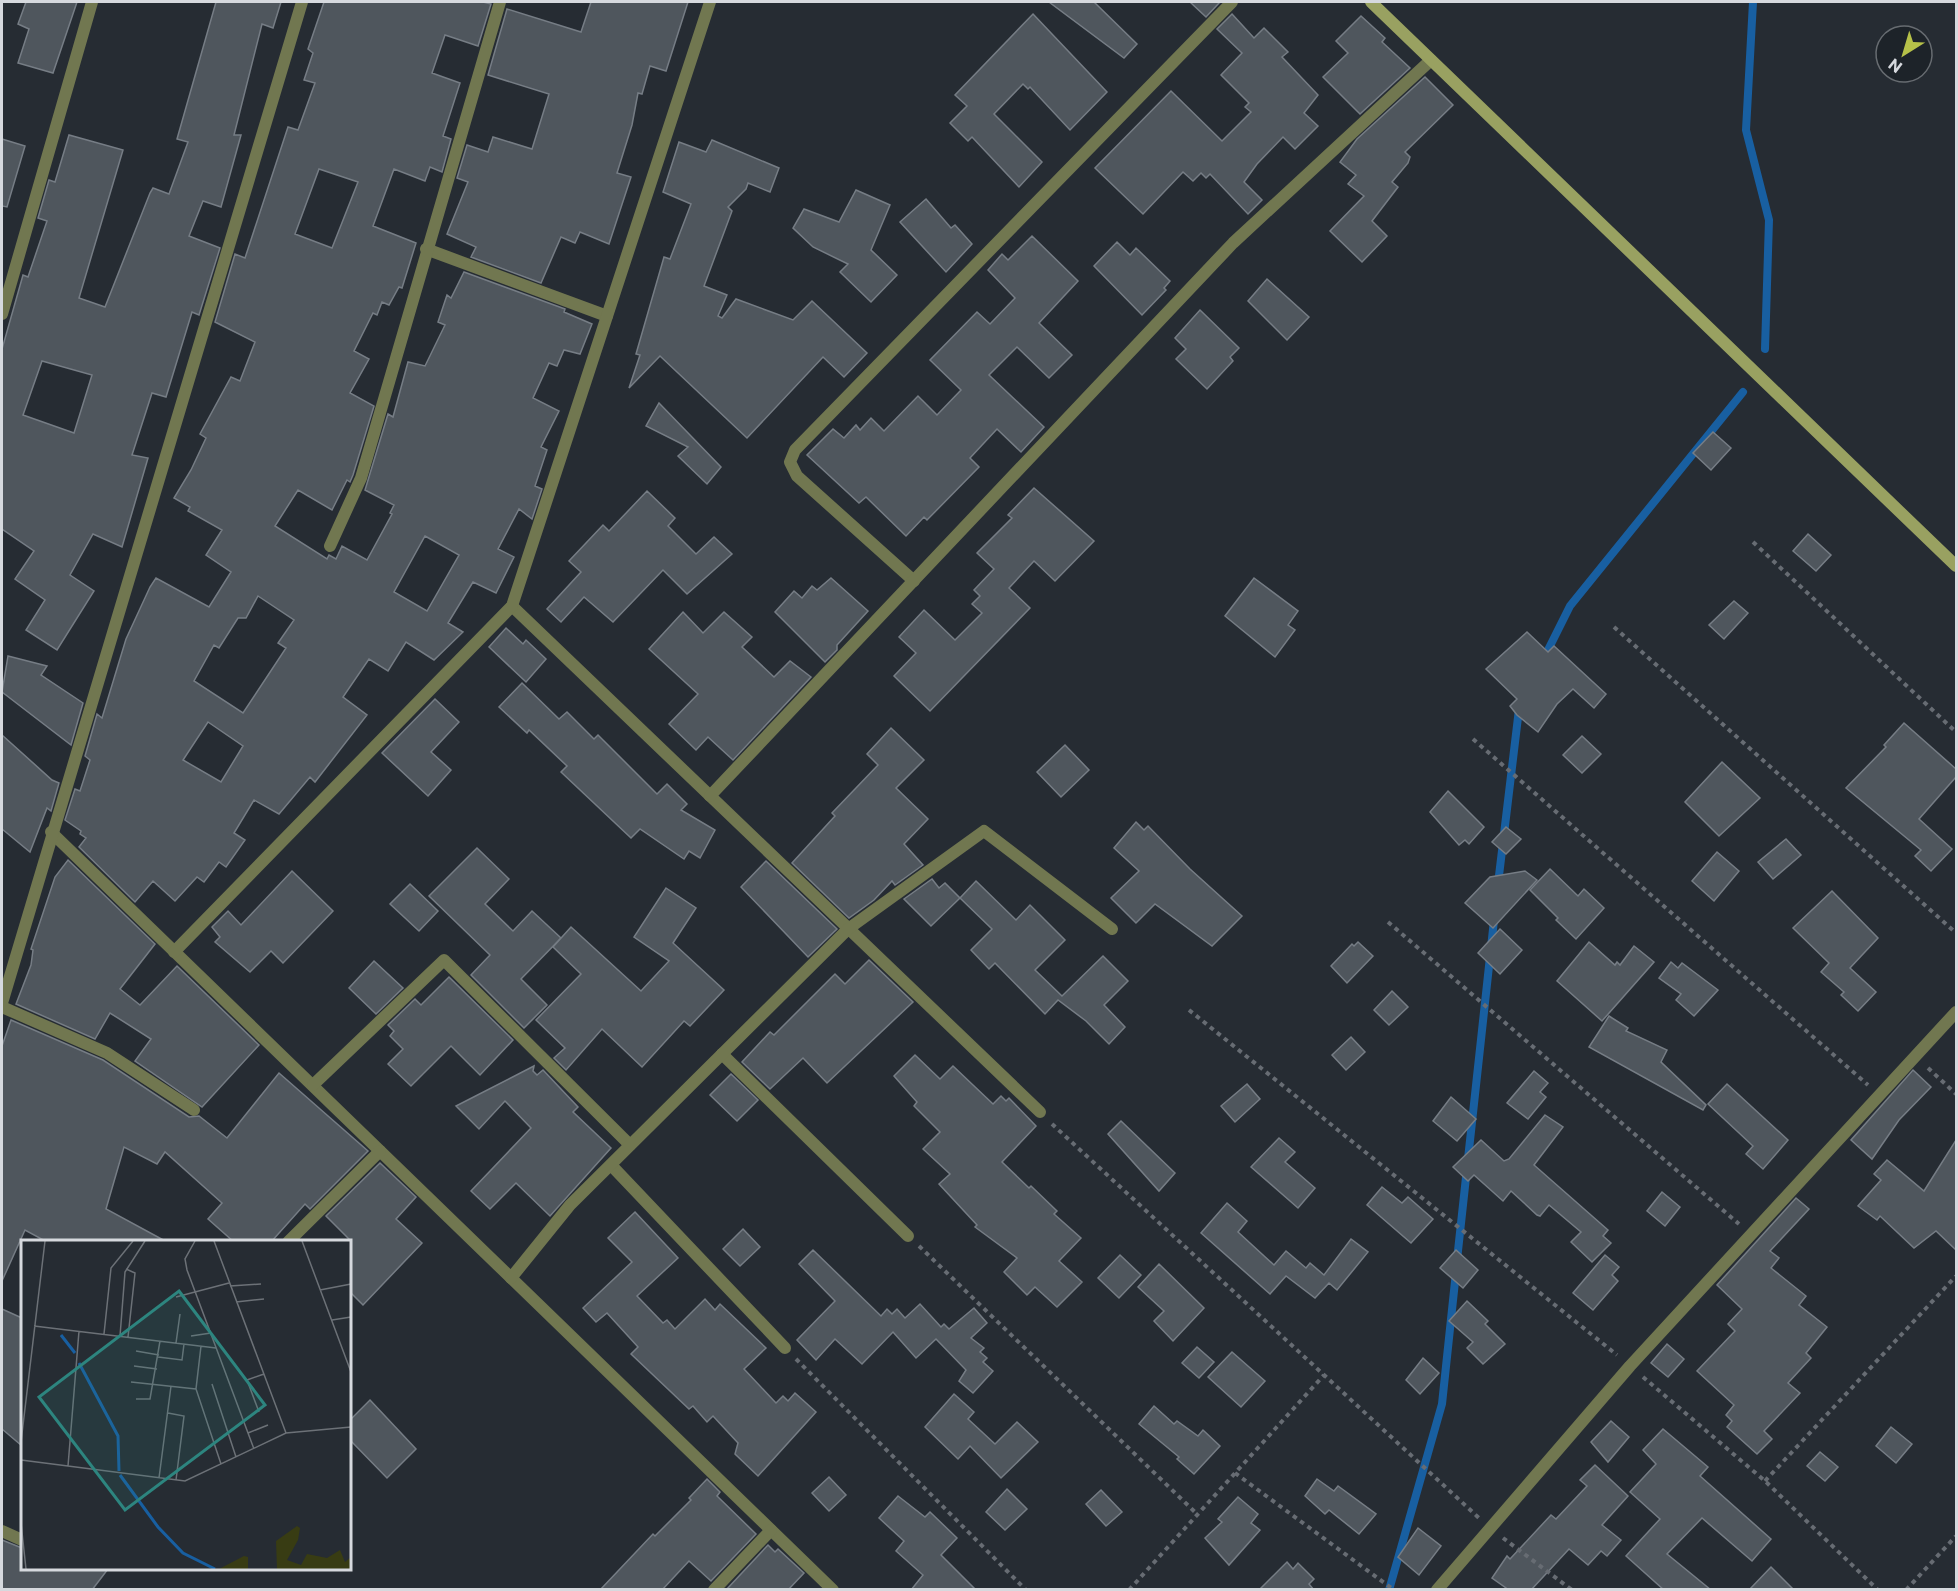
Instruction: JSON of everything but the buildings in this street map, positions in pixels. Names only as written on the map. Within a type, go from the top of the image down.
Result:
[{"type":"street","points":[[2,314],[92,2]]},
{"type":"street","points":[[194,1110],[107,1053],[2,1005],[51,832],[302,2]]},
{"type":"street","points":[[330,546],[361,478],[500,2]]},
{"type":"street","points":[[174,952],[512,606],[710,2]]},
{"type":"street","points":[[914,581],[797,476],[790,462],[795,450],[1232,2]]},
{"type":"street","points":[[1371,2],[1956,566]]},
{"type":"street","points":[[710,796],[1233,243],[1431,60]]},
{"type":"street","points":[[426,249],[608,316]]},
{"type":"street","points":[[512,606],[1040,1112]]},
{"type":"street","points":[[511,1278],[570,1205],[848,929],[984,831],[1112,929]]},
{"type":"street","points":[[51,832],[833,1590]]},
{"type":"street","points":[[313,1085],[444,960],[630,1145]]},
{"type":"street","points":[[1437,1590],[1630,1366],[1956,1012]]},
{"type":"street","points":[[722,1054],[908,1236]]},
{"type":"street","points":[[290,1240],[380,1150]]},
{"type":"street","points":[[611,1165],[785,1348]]},
{"type":"street","points":[[714,1590],[771,1530]]},
{"type":"street","points":[[2,1531],[21,1540]]},
{"type":"path","points":[[1753,542],[1956,732]]},
{"type":"path","points":[[1614,627],[1956,933]]},
{"type":"path","points":[[1473,739],[1880,1095]]},
{"type":"path","points":[[1388,922],[1751,1234]]},
{"type":"path","points":[[1189,1010],[1630,1366],[1766,1481],[1878,1590]]},
{"type":"path","points":[[1916,1057],[1956,1094]]},
{"type":"path","points":[[1040,1112],[1490,1528],[1572,1590]]},
{"type":"path","points":[[908,1236],[1197,1514]]},
{"type":"path","points":[[1766,1481],[1956,1275]]},
{"type":"path","points":[[785,1348],[1026,1590]]},
{"type":"path","points":[[1129,1590],[1324,1375]]},
{"type":"path","points":[[1235,1473],[1394,1590]]},
{"type":"path","points":[[1906,1590],[1956,1536]]},
{"type":"waterway","points":[[1753,2],[1746,130],[1769,220],[1765,349]]},
{"type":"waterway","points":[[1543,660],[1570,606],[1743,392]]},
{"type":"waterway","points":[[1498,884],[1519,709]]},
{"type":"waterway","points":[[1457,1260],[1494,920]]},
{"type":"waterway","points":[[1389,1590],[1442,1404],[1456,1272]]}]
